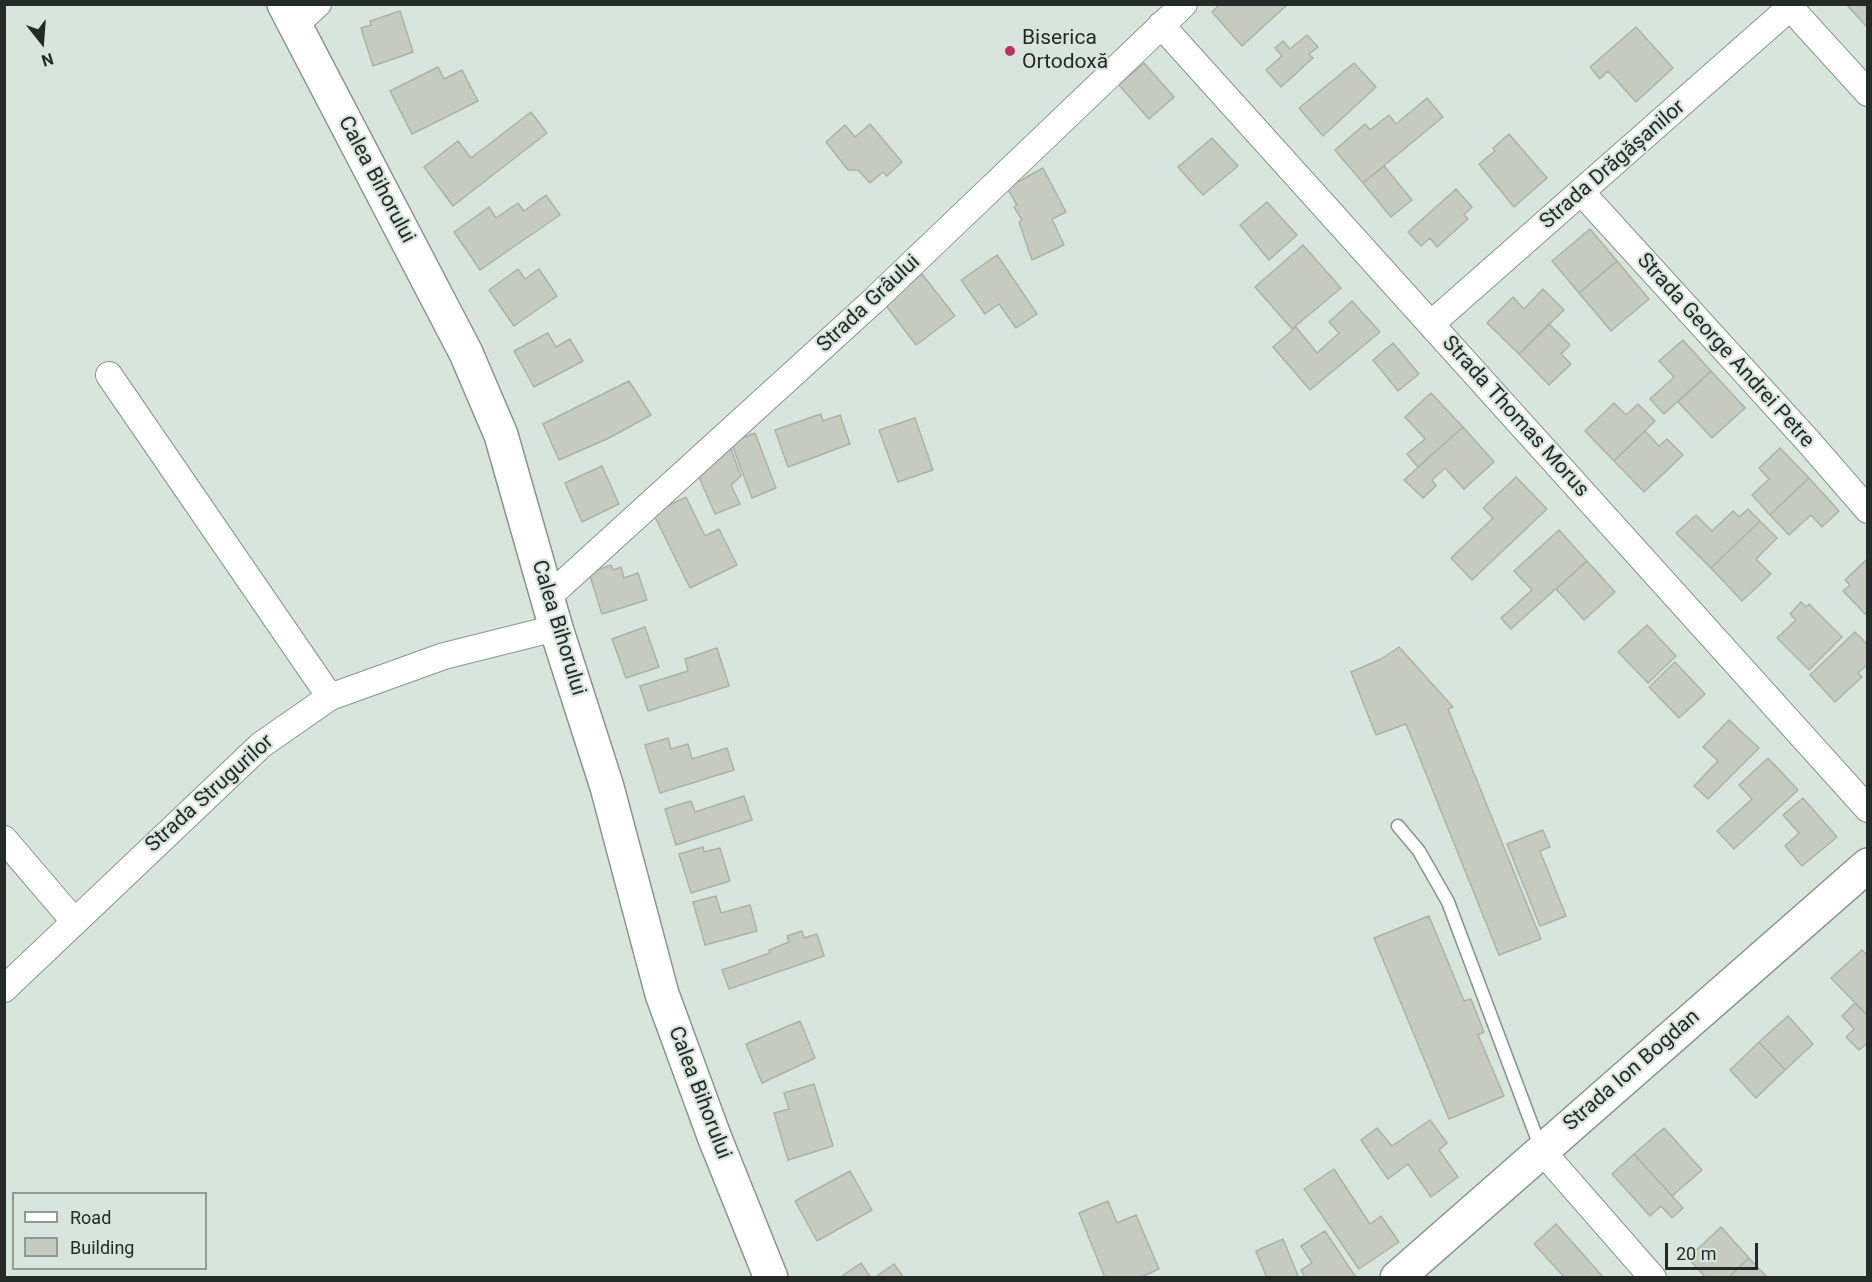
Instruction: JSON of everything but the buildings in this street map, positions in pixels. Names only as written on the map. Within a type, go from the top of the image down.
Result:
[{"type":"main road","name":"Calea Bihorului","points":[[299,11],[466,352],[501,435],[556,628],[607,788],[662,994],[714,1136],[771,1278]]},
{"type":"main road","name":"Strada Ion Bogdan","points":[[1398,1278],[1868,865]]},
{"type":"street","name":"Strada Grâului","points":[[548,597],[872,302],[1184,4]]},
{"type":"street","points":[[1790,6],[1868,93]]},
{"type":"street","name":"Strada Drăgășanilor","points":[[1431,324],[1582,193],[1790,6]]},
{"type":"street","name":"Strada Thomas Morus","points":[[1161,25],[1868,809]]},
{"type":"street","name":"Strada George Andrei Petre","points":[[1582,193],[1801,433],[1868,510]]},
{"type":"street","points":[[109,375],[330,697]]},
{"type":"street","name":"Strada Strugurilor","points":[[4,989],[261,745],[330,697],[444,656],[556,628]]},
{"type":"street","points":[[4,839],[74,921]]},
{"type":"street","points":[[1542,1151],[1653,1278]]},
{"type":"lane","points":[[1398,826],[1419,851],[1448,902],[1542,1151]]},
{"type":"place","name":"Biserica Ortodoxă","points":[[1010,51]]}]
